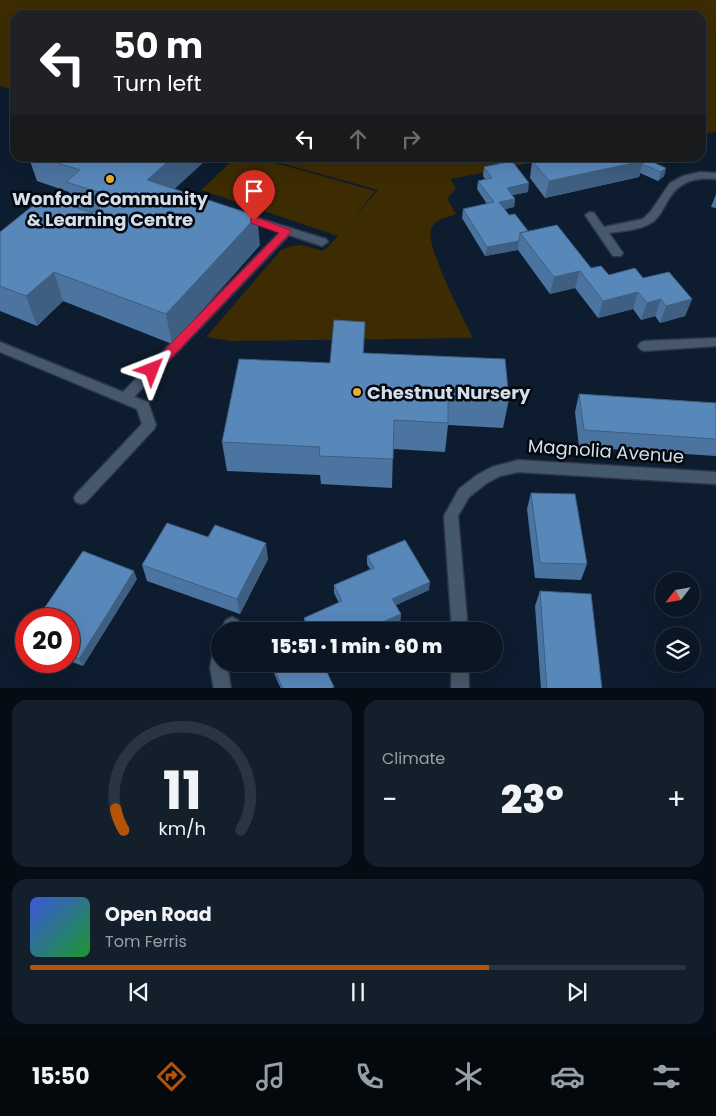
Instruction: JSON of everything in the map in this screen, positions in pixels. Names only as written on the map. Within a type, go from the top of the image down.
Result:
[{"type":"street","points":[[604,232],[644,222],[651,218],[658,210],[664,197],[682,178],[694,174],[716,176]]},
{"type":"street","points":[[233,213],[286,232],[322,242]]},
{"type":"street","points":[[590,215],[604,232],[617,253]]},
{"type":"street","points":[[125,398],[286,232]]},
{"type":"street","points":[[644,346],[716,342]]},
{"type":"street","points":[[0,347],[143,406],[149,425],[81,498]]},
{"type":"street","name":"Magnolia Avenue","points":[[459,622],[451,516],[464,493],[482,479],[497,471],[518,466],[716,478]]},
{"type":"street","points":[[219,672],[223,688]]},
{"type":"street","points":[[460,672],[460,688]]},
{"type":"shaded area","points":[[0,0],[716,0],[716,132],[706,133],[706,10],[10,10],[10,89],[0,86]]},
{"type":"shaded area","points":[[231,162],[272,162],[375,191],[352,220],[378,190],[277,162],[536,162],[451,179],[456,189],[447,198],[456,214],[441,219],[435,223],[431,230],[431,238],[439,266],[473,338],[232,341],[206,337],[281,250],[301,245],[321,251],[326,249],[338,236],[201,190]]},
{"type":"building","points":[[55,162],[167,162],[147,180],[257,216],[166,314],[54,272],[26,296],[0,286],[0,232],[45,196],[92,213],[111,196],[66,182],[80,170]]},
{"type":"building","points":[[513,162],[529,183],[507,188],[515,199],[499,202],[509,215],[515,214],[528,231],[520,233],[519,241],[487,247],[463,209],[494,202],[478,181],[492,178],[484,167]]},
{"type":"building","points":[[533,162],[638,162],[549,181]]},
{"type":"building","points":[[643,162],[652,162],[666,168],[661,172],[642,164]]},
{"type":"building","points":[[557,225],[591,268],[601,266],[609,275],[635,268],[643,278],[669,272],[692,299],[666,306],[661,299],[647,303],[638,292],[603,301],[580,271],[554,277],[520,233]]},
{"type":"building","points":[[334,320],[365,322],[363,353],[505,359],[509,399],[448,396],[448,423],[394,420],[393,459],[319,456],[320,447],[222,442],[239,359],[330,363]]},
{"type":"building","points":[[579,394],[716,403],[716,439],[584,430]]},
{"type":"building","points":[[531,493],[575,494],[587,564],[540,563]]},
{"type":"building","points":[[167,523],[208,537],[215,525],[266,543],[237,599],[142,565]]},
{"type":"building","points":[[405,540],[430,582],[392,599],[401,614],[383,622],[306,622],[304,618],[342,601],[334,585],[374,568],[367,556]]},
{"type":"building","points":[[83,551],[134,571],[80,657],[80,608],[44,608]]},
{"type":"building","points":[[540,591],[591,594],[602,688],[547,688]]},
{"type":"building","points":[[276,672],[327,672],[334,687],[283,688]]},
{"type":"place","name":"Wonford Community & Learning Centre","points":[[110,179]]},
{"type":"place","name":"Chestnut Nursery","points":[[357,392]]},
{"type":"route","points":[[152,370],[286,232],[254,221]]}]
